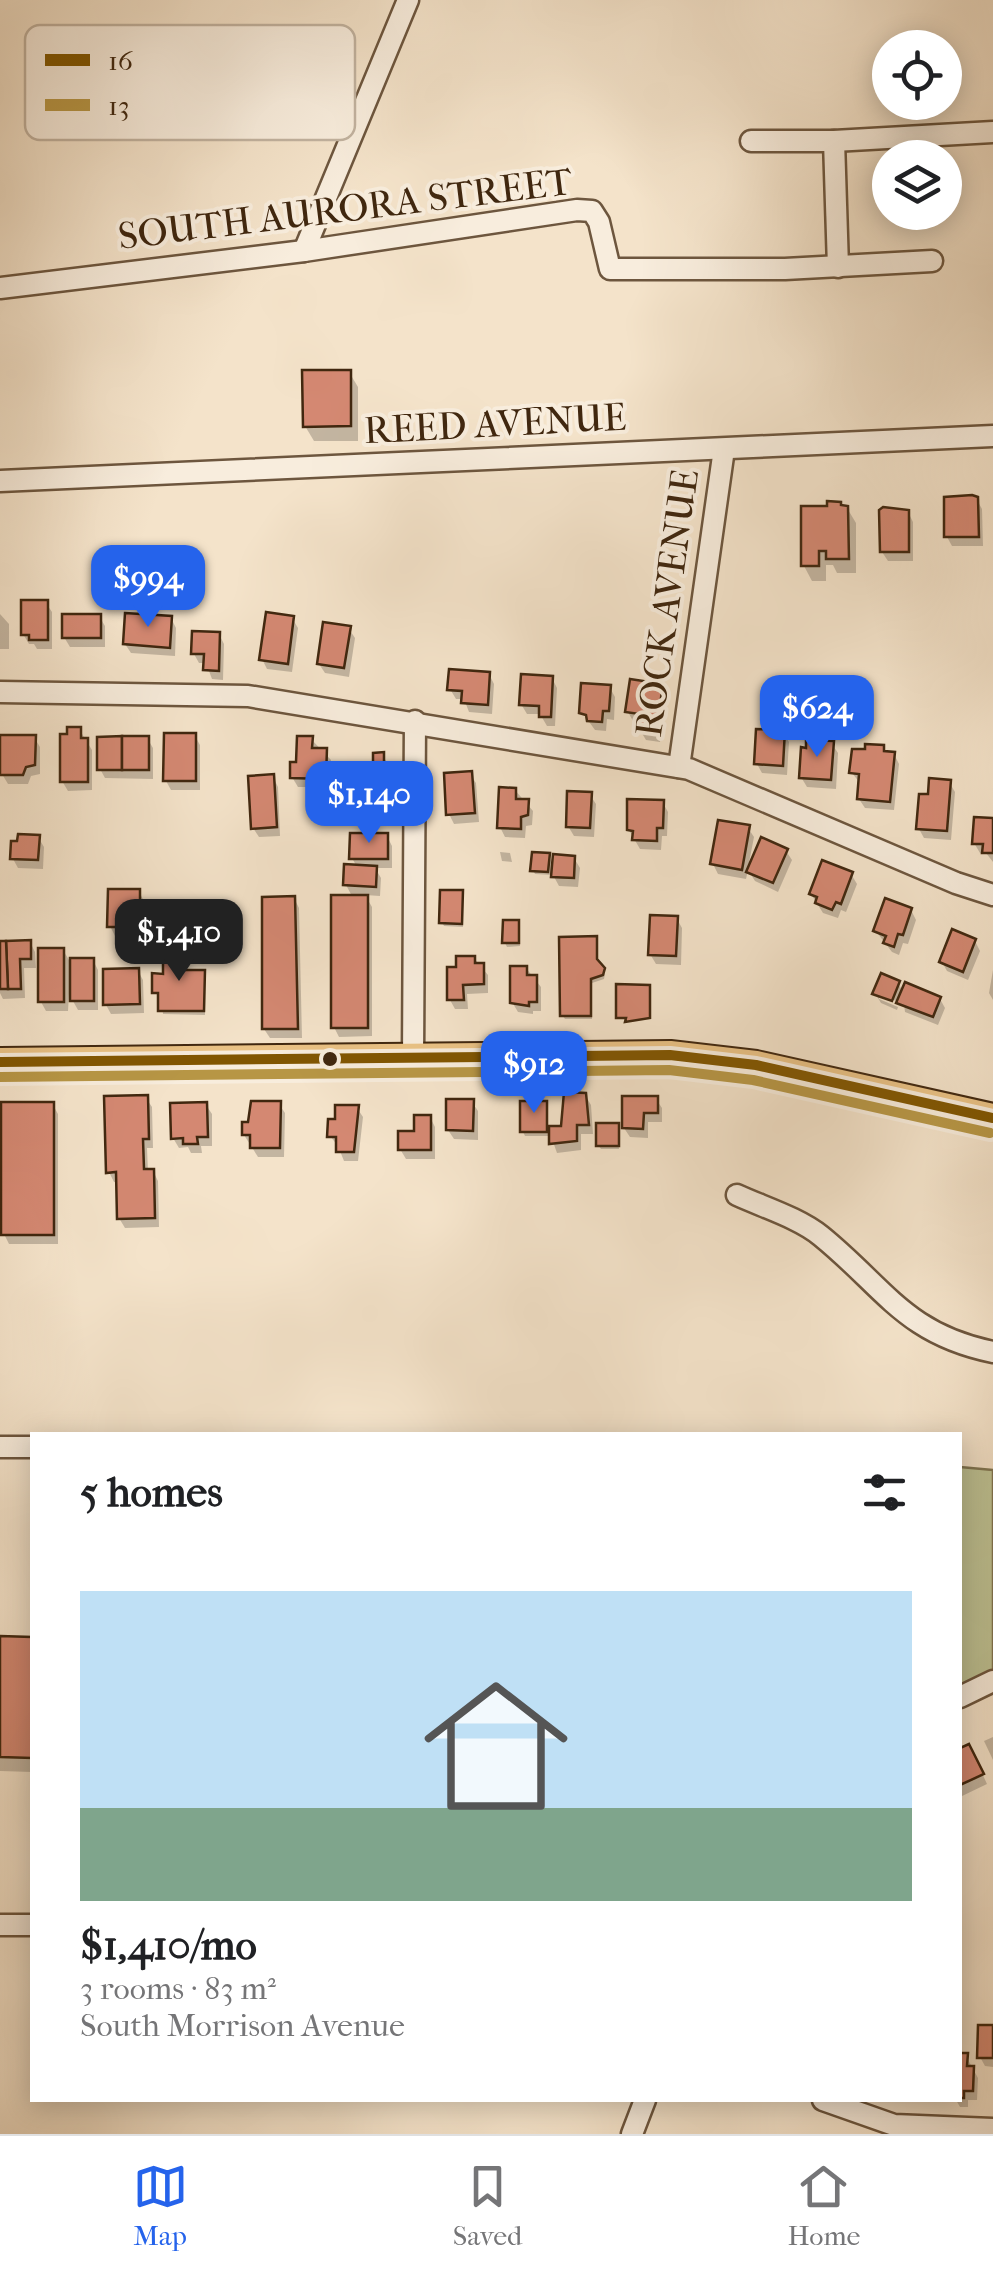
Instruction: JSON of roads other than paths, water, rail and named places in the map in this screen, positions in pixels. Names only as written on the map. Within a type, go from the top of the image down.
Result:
[{"type":"main road","points":[[0,1062],[670,1055],[714,1058],[993,1118]]},
{"type":"street","points":[[355,127],[408,0]]},
{"type":"street","points":[[751,141],[834,141],[993,132]]},
{"type":"street","points":[[304,250],[350,140]]},
{"type":"street","points":[[834,141],[838,266]]},
{"type":"street","name":"SOUTH AURORA STREET","points":[[0,288],[304,250],[577,210],[592,211],[599,222],[610,269],[838,266],[932,260]]},
{"type":"street","name":"REED AVENUE","points":[[0,482],[993,436]]},
{"type":"street","name":"ROCK AVENUE","points":[[679,768],[724,449]]},
{"type":"street","points":[[0,692],[248,696],[679,768],[993,895]]},
{"type":"street","points":[[413,1058],[415,722]]},
{"type":"street","points":[[737,1195],[818,1233],[917,1324],[962,1346],[993,1352]]},
{"type":"street","points":[[0,1447],[30,1448]]},
{"type":"street","points":[[962,1696],[993,1681]]},
{"type":"street","points":[[0,1926],[30,1925]]},
{"type":"street","points":[[632,2134],[645,2102]]},
{"type":"street","points":[[829,2102],[894,2124],[993,2129]]}]
